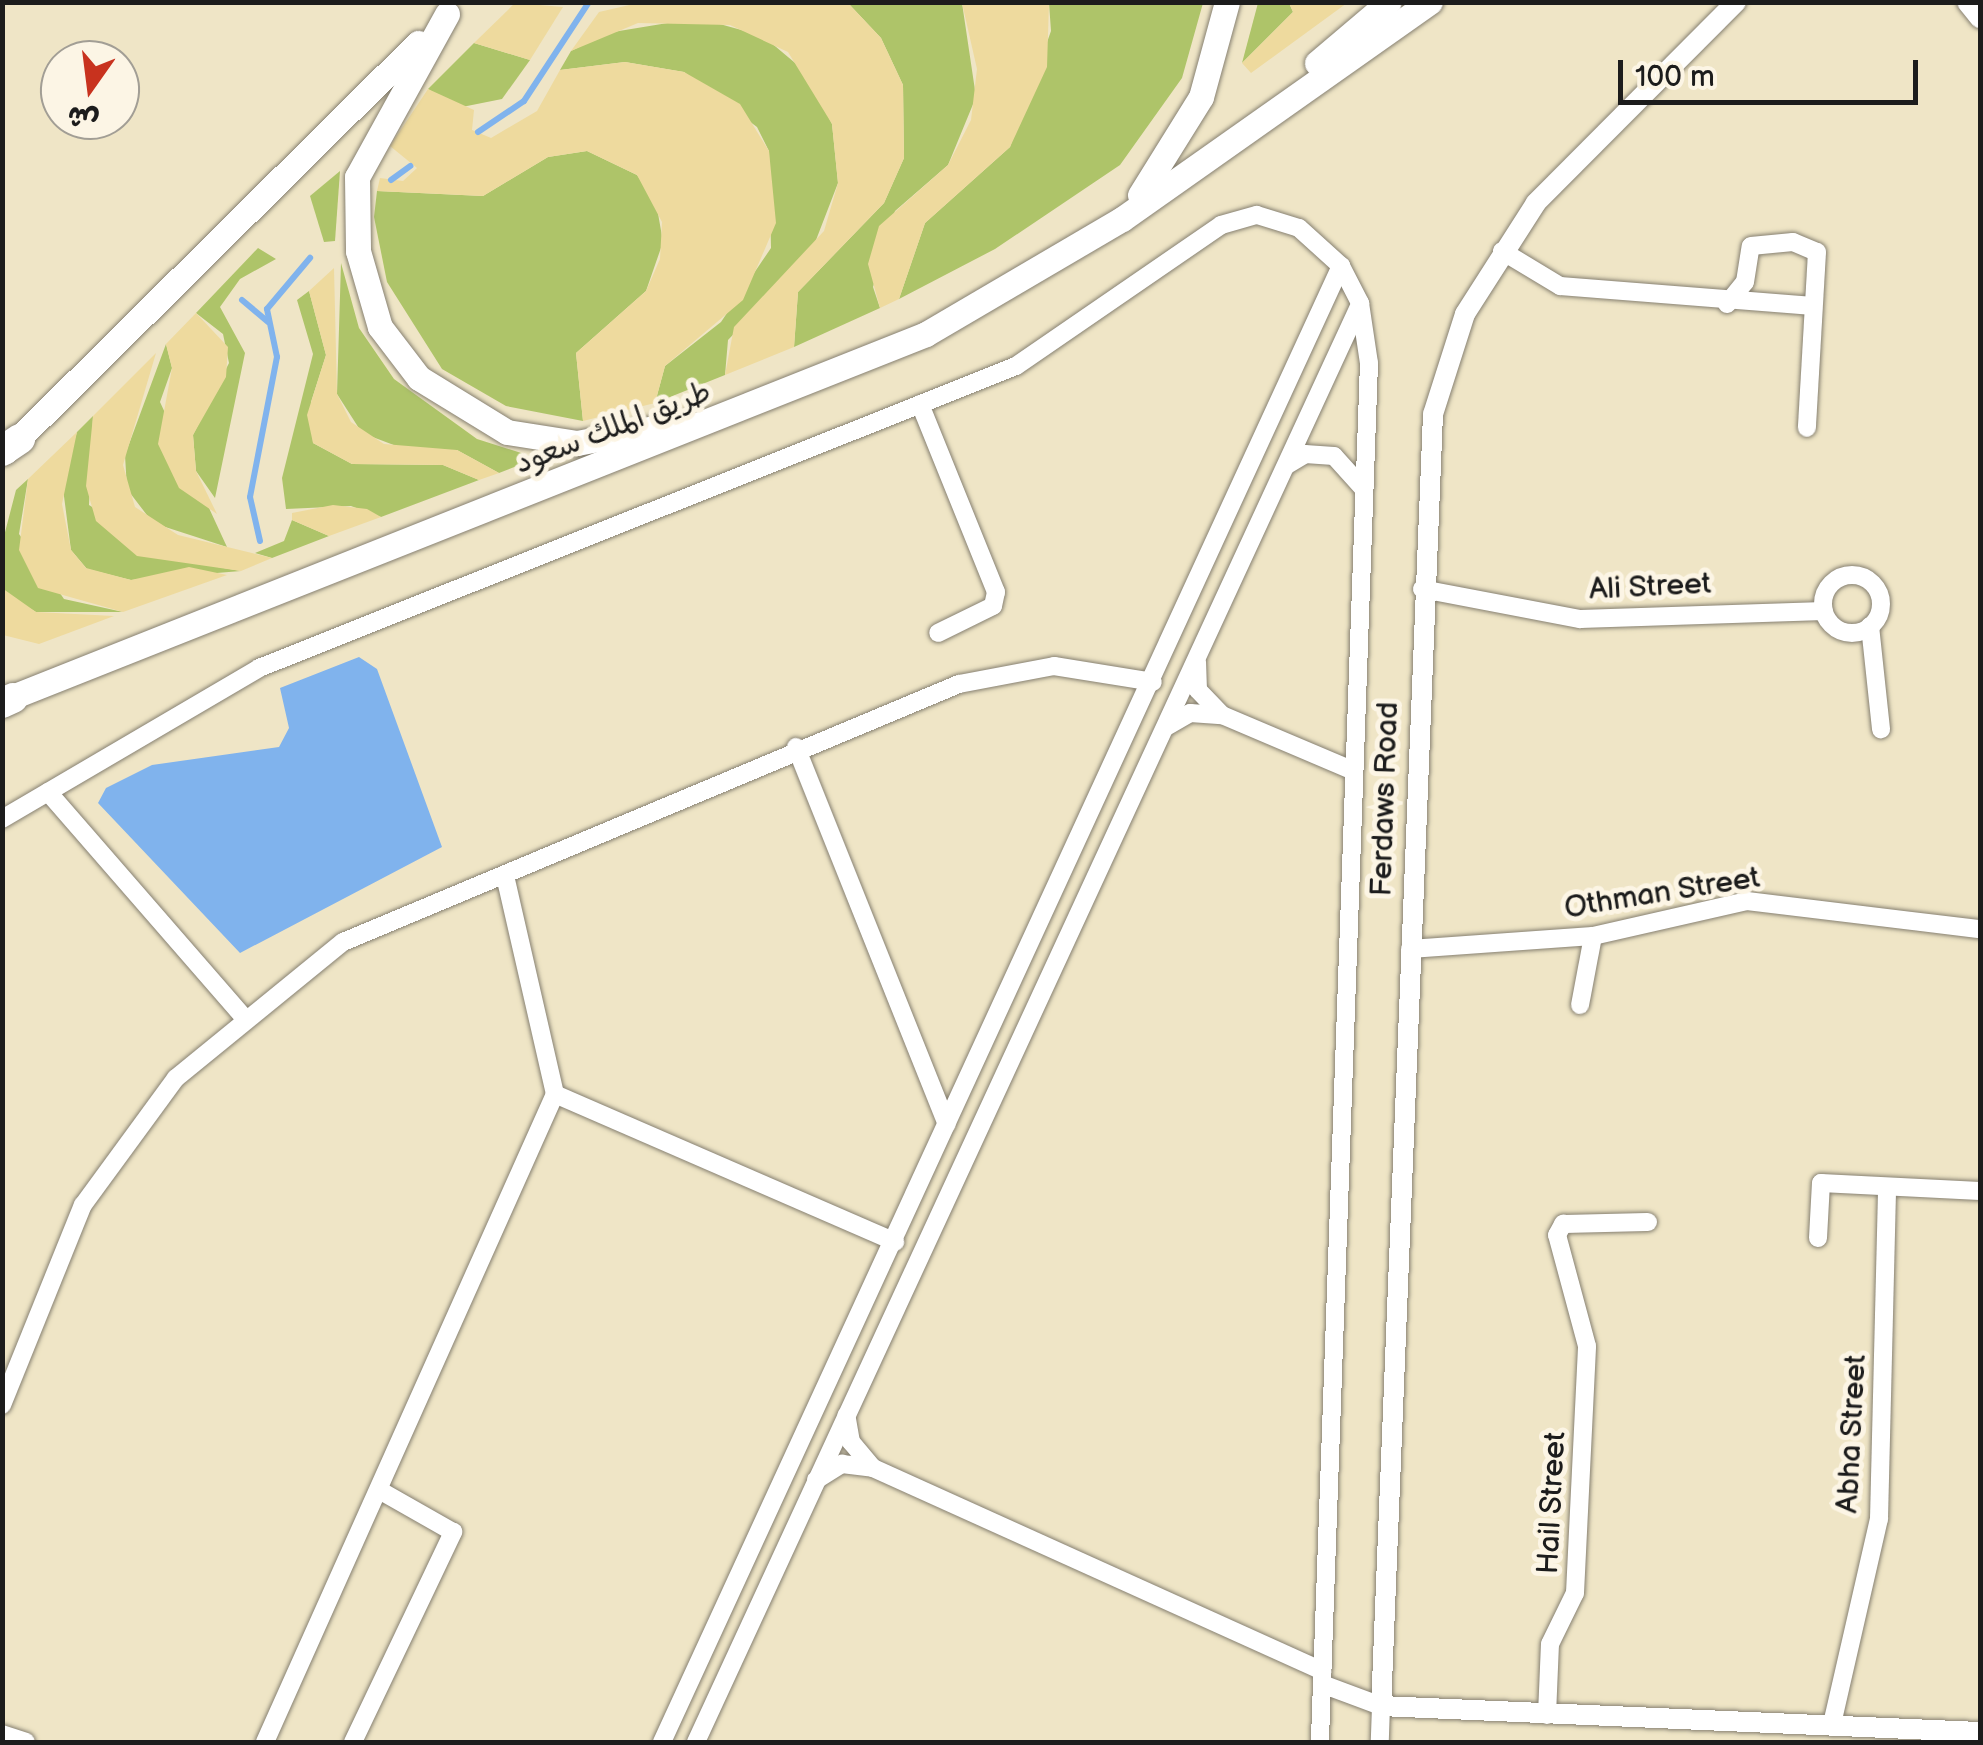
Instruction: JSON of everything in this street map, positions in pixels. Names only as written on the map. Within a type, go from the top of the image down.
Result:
[{"type":"main road","points":[[1122,219],[1201,98],[1227,2]]},
{"type":"main road","points":[[1214,150],[1389,2]]},
{"type":"main road","points":[[1214,150],[1430,2]]},
{"type":"main road","points":[[452,8],[357,177],[358,252],[397,355],[479,420],[542,440],[577,444],[753,408]]},
{"type":"main road","points":[[8,448],[452,8]]},
{"type":"main road","name":"طريق الملك سعود","points":[[6,701],[753,408],[926,334],[1122,219],[1214,150]]},
{"type":"street","name":"Ferdaws Road","points":[[1382,1706],[1422,588],[1433,414],[1465,314],[1536,203],[1736,2]]},
{"type":"street","points":[[1967,2],[1980,18]]},
{"type":"street","points":[[2,820],[258,668],[920,404],[1054,346],[1237,218],[1299,228],[1341,266],[1360,303],[1368,363],[1320,1742]]},
{"type":"street","points":[[1727,304],[1745,282],[1751,246],[1793,242],[1817,252],[1807,428]]},
{"type":"street","points":[[1502,251],[1560,286],[1727,304],[1813,306]]},
{"type":"street","points":[[662,1742],[1153,682],[1341,266]]},
{"type":"street","points":[[696,1742],[1360,303]]},
{"type":"street","points":[[920,404],[996,592],[993,606],[938,633]]},
{"type":"street","points":[[1284,469],[1305,454],[1334,456],[1354,469],[1364,492]]},
{"type":"street","points":[[1870,626],[1843,631],[1824,611],[1830,585],[1865,578],[1880,601],[1870,626],[1881,729]]},
{"type":"street","name":"Ali Street","points":[[1422,588],[1580,620],[1824,611]]},
{"type":"street","points":[[1197,658],[1198,690],[1222,716]]},
{"type":"street","points":[[2,1404],[84,1205],[176,1078],[243,1016],[343,942],[505,876],[796,747],[1004,671],[1054,666],[1153,682]]},
{"type":"street","points":[[1165,727],[1190,713],[1222,716],[1354,770]]},
{"type":"street","points":[[796,747],[948,1124]]},
{"type":"street","points":[[48,792],[243,1016]]},
{"type":"street","points":[[266,1742],[556,1094],[505,876]]},
{"type":"street","name":"Othman Street","points":[[1410,949],[1593,936],[1747,901],[1980,929]]},
{"type":"street","points":[[1047,912],[1074,925]]},
{"type":"street","points":[[1580,1005],[1593,936]]},
{"type":"street","points":[[556,1094],[895,1242]]},
{"type":"street","points":[[1818,1238],[1821,1183],[1887,1190],[1980,1190]]},
{"type":"street","name":"Abha Street","points":[[1832,1724],[1879,1518],[1887,1190]]},
{"type":"street","name":"Hail Street","points":[[1546,1715],[1550,1644],[1575,1592],[1587,1346],[1578,1289],[1558,1252],[1563,1224],[1648,1222]]},
{"type":"street","points":[[846,1414],[851,1442],[873,1468]]},
{"type":"street","points":[[816,1480],[842,1464],[873,1468],[1382,1706],[1980,1732]]},
{"type":"street","points":[[353,1742],[454,1532],[379,1490]]},
{"type":"street","points":[[1380,1742],[1382,1706]]},
{"type":"street","points":[[2,1734],[26,1742]]},
{"type":"green space","points":[[848,3],[962,3],[976,97],[948,165],[895,211],[873,287],[880,308],[794,347],[798,292],[884,203],[904,158],[903,85],[881,38]]},
{"type":"green space","points":[[1049,3],[1203,3],[1182,78],[1120,165],[995,249],[899,299],[925,223],[1010,147],[1051,31]]},
{"type":"green space","points":[[1258,3],[1289,3],[1293,12],[1242,63]]},
{"type":"green space","points":[[698,18],[763,36],[807,73],[832,124],[838,183],[811,253],[728,340],[725,375],[655,403],[665,366],[721,322],[771,248],[769,151],[757,127],[684,72],[625,62],[560,70],[571,51],[607,33]]},
{"type":"green space","points":[[474,43],[530,60],[502,99],[457,108],[428,89]]},
{"type":"green space","points":[[587,151],[637,175],[656,202],[663,242],[646,291],[576,353],[583,421],[506,406],[442,369],[387,282],[374,217],[377,191],[483,196],[548,157]]},
{"type":"green space","points":[[340,171],[335,241],[324,242],[310,196]]},
{"type":"green space","points":[[258,248],[276,259],[240,279],[220,307],[245,353],[215,498],[196,471],[193,435],[229,363],[223,334],[196,313]]},
{"type":"green space","points":[[341,263],[359,328],[394,379],[477,439],[537,458],[499,473],[457,450],[407,450],[362,433],[337,394]]},
{"type":"green space","points":[[309,291],[326,355],[311,402],[313,443],[352,464],[443,465],[479,480],[381,517],[351,506],[286,509],[282,478],[313,354],[297,300]]},
{"type":"green space","points":[[166,344],[172,368],[160,402],[227,547],[153,523],[127,489],[125,455]]},
{"type":"green space","points":[[93,416],[89,505],[177,560],[241,571],[131,580],[87,569],[71,550],[62,481],[77,432]]},
{"type":"green space","points":[[28,479],[19,534],[64,599],[123,612],[36,612],[5,594],[3,540],[16,490]]},
{"type":"green space","points":[[292,520],[329,536],[272,558],[255,553],[284,541]]},
{"type":"sand","points":[[515,3],[563,7],[530,60],[474,43]]},
{"type":"sand","points":[[638,3],[848,3],[881,38],[903,85],[904,158],[884,203],[798,292],[794,347],[725,375],[734,327],[824,231],[838,183],[832,124],[788,52],[730,25],[638,23],[571,51],[599,12]]},
{"type":"sand","points":[[962,3],[1049,3],[1047,67],[1010,147],[925,223],[899,299],[880,308],[868,264],[879,226],[948,165],[971,120],[977,69]]},
{"type":"sand","points":[[1289,3],[1347,3],[1251,73],[1242,63],[1293,12]]},
{"type":"sand","points":[[625,62],[684,72],[740,104],[769,151],[776,223],[743,300],[665,366],[655,403],[583,421],[576,353],[646,291],[660,259],[662,222],[637,175],[587,151],[548,157],[483,196],[377,191],[380,178],[403,181],[417,168],[390,146],[428,89],[474,110],[472,130],[491,138],[537,111],[560,70]]},
{"type":"sand","points":[[334,268],[337,394],[351,422],[384,444],[457,450],[499,473],[479,480],[443,465],[352,464],[313,443],[307,415],[326,355],[309,291]]},
{"type":"sand","points":[[196,313],[228,347],[226,377],[193,435],[196,471],[217,514],[179,488],[158,444],[172,368],[166,344]]},
{"type":"sand","points":[[156,353],[123,465],[135,507],[178,535],[272,558],[241,571],[137,556],[96,521],[86,486],[93,416]]},
{"type":"sand","points":[[77,432],[62,504],[71,550],[86,568],[131,580],[189,567],[227,575],[123,612],[38,588],[19,550],[28,479]]},
{"type":"sand","points":[[333,505],[367,509],[381,517],[329,536],[292,520],[292,513]]},
{"type":"sand","points":[[2,588],[36,612],[114,616],[39,644],[3,635]]},
{"type":"water","points":[[359,657],[377,669],[442,847],[240,953],[98,803],[106,788],[152,765],[279,747],[289,728],[280,688]]},
{"type":"waterway","points":[[478,132],[524,101],[589,2]]},
{"type":"waterway","points":[[391,180],[410,166]]},
{"type":"waterway","points":[[260,541],[250,497],[277,357],[267,309],[310,258]]},
{"type":"waterway","points":[[242,300],[268,322]]}]
